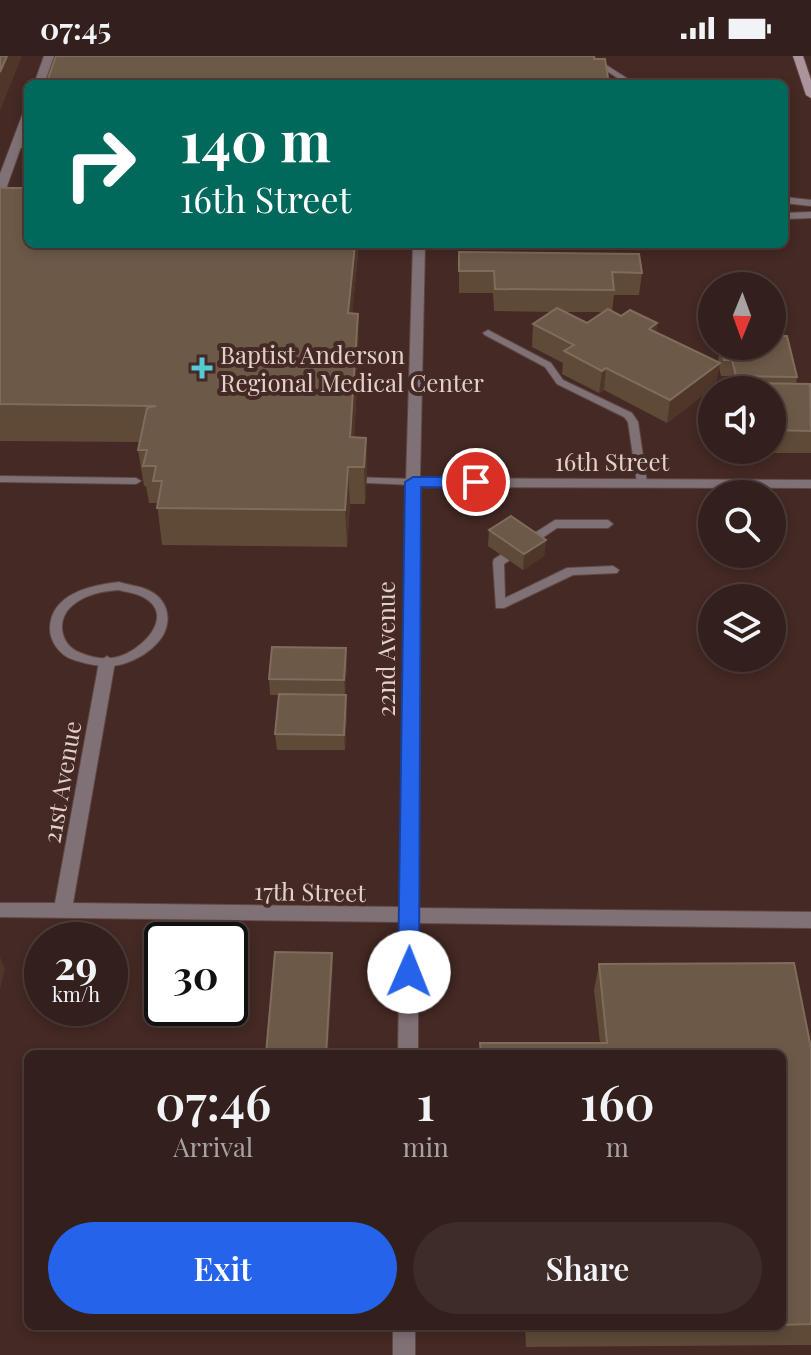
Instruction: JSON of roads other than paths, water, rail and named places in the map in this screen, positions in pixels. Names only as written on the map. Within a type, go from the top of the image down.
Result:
[{"type":"main road","points":[[798,56],[811,95]]},
{"type":"street","points":[[40,80],[49,56]]},
{"type":"street","points":[[0,189],[24,124]]},
{"type":"street","points":[[788,200],[811,203]]},
{"type":"street","points":[[788,216],[811,215]]},
{"type":"street","name":"22nd Avenue","points":[[408,1050],[413,482],[419,248]]},
{"type":"street","name":"16th Street","points":[[413,482],[811,484]]},
{"type":"street","name":"21st Avenue","points":[[63,911],[107,662]]},
{"type":"street","name":"17th Street","points":[[0,910],[811,920]]},
{"type":"street","points":[[404,1330],[404,1355]]},
{"type":"lane","points":[[587,56],[626,80]]},
{"type":"lane","points":[[488,333],[548,365],[560,382],[628,415],[633,422],[642,483]]},
{"type":"lane","points":[[0,479],[136,481]]},
{"type":"lane","points":[[348,480],[413,482]]},
{"type":"lane","points":[[608,524],[555,524],[498,562],[500,605],[571,571],[613,570]]},
{"type":"lane","points":[[119,586],[146,592],[162,608],[164,618],[157,639],[136,655],[107,662],[90,661],[64,649],[57,639],[58,616],[66,605],[90,590],[119,586]]},
{"type":"place","name":"Baptist Anderson Regional Medical Center","points":[[202,368]]}]
